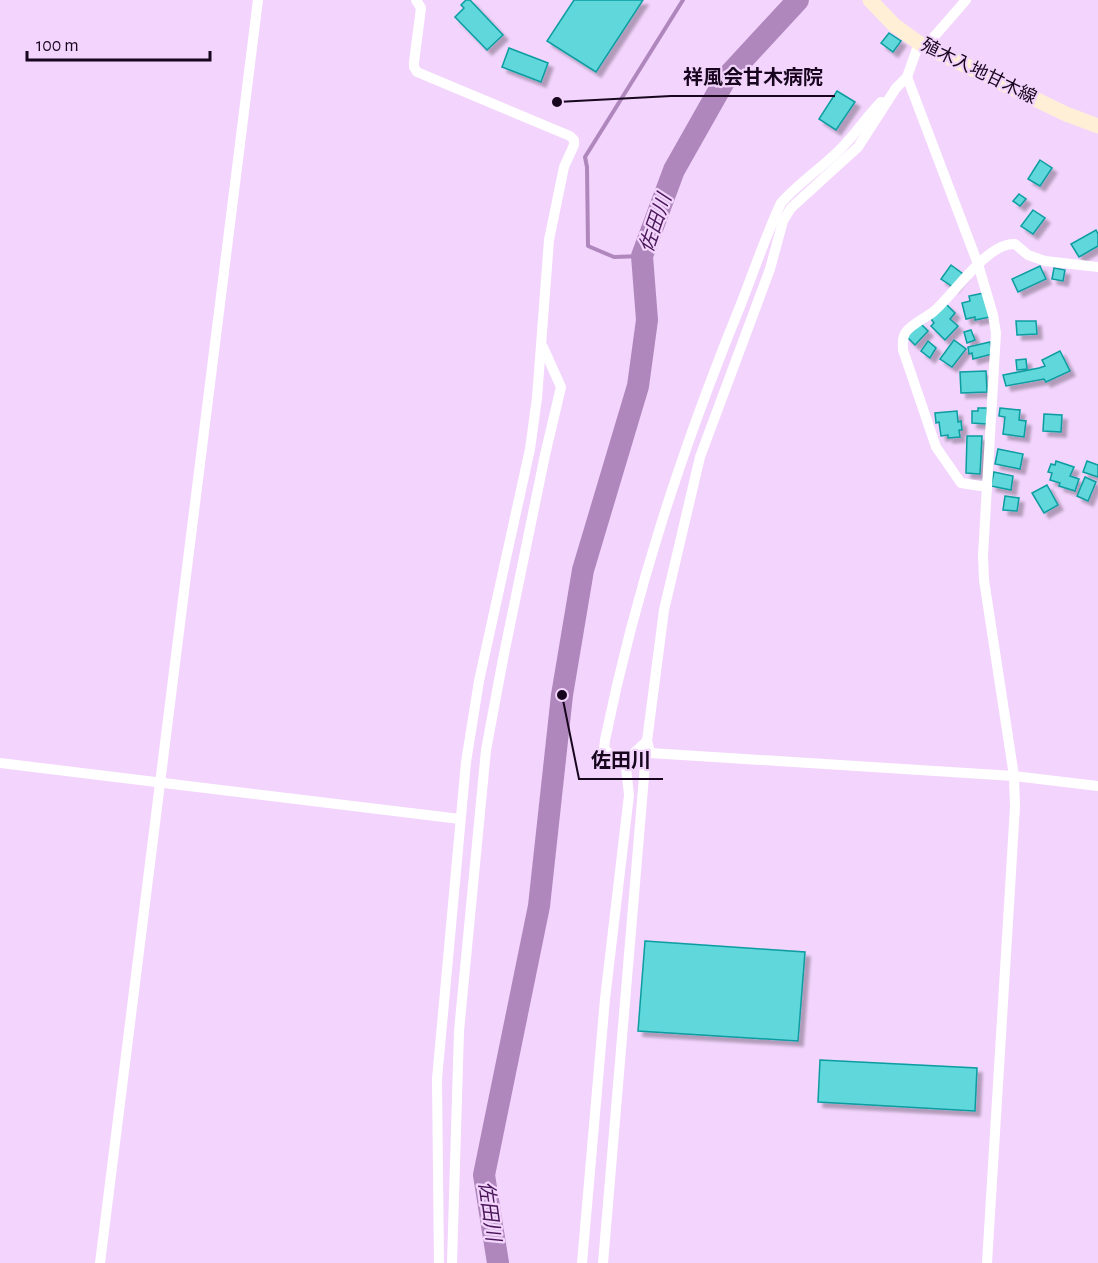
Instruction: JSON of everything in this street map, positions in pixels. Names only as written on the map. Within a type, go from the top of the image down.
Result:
[{"type":"main road","name":"殖木入地甘木線","points":[[870,0],[894,25],[923,44],[1066,114],[1098,126]]},
{"type":"street","points":[[100,1263],[258,0]]},
{"type":"street","points":[[417,0],[421,8],[414,62],[417,72],[570,136],[574,140],[574,146],[564,167],[549,240],[542,345],[530,449],[479,681],[466,762],[437,1080],[439,1263]]},
{"type":"street","points":[[626,767],[604,749],[617,682],[638,598],[657,532],[700,405],[773,220],[781,203],[789,194],[848,142],[866,117],[907,77],[923,44],[966,0]]},
{"type":"street","points":[[907,77],[978,264],[996,333],[983,555],[984,580],[1014,776],[1015,807],[987,1263]]},
{"type":"street","points":[[603,1263],[647,741],[664,610],[700,457],[770,269],[783,221],[791,208],[858,147],[896,87]]},
{"type":"street","points":[[987,488],[962,483],[936,447],[903,350],[903,342],[908,330],[934,311],[978,264],[1007,244],[1015,244],[1028,255],[1045,261],[1098,267]]},
{"type":"street","points":[[452,1263],[459,1031],[486,750],[540,478],[561,387],[542,345]]},
{"type":"street","points":[[582,1263],[605,999],[629,795],[626,767],[634,753],[647,741]]},
{"type":"street","points":[[647,741],[650,753],[1014,776],[1098,786]]},
{"type":"street","points":[[0,763],[460,819]]},
{"type":"building","points":[[466,0],[470,0],[503,35],[487,50],[455,17],[464,8],[461,5]]},
{"type":"building","points":[[574,0],[643,0],[596,72],[547,41]]},
{"type":"building","points":[[889,33],[901,41],[893,52],[881,43]]},
{"type":"building","points":[[509,48],[548,63],[541,82],[502,67]]},
{"type":"building","points":[[837,91],[855,102],[836,130],[819,119]]},
{"type":"building","points":[[1040,160],[1052,168],[1040,186],[1028,179]]},
{"type":"building","points":[[1019,194],[1026,199],[1020,206],[1013,201]]},
{"type":"building","points":[[1033,210],[1045,218],[1033,234],[1021,226]]},
{"type":"building","points":[[1096,230],[1098,246],[1079,257],[1071,244]]},
{"type":"building","points":[[951,265],[963,274],[953,287],[941,279]]},
{"type":"building","points":[[1040,266],[1046,279],[1018,292],[1012,279]]},
{"type":"building","points":[[1054,268],[1065,270],[1063,281],[1052,279]]},
{"type":"building","points":[[984,293],[990,317],[966,319],[962,303],[970,301],[969,296]]},
{"type":"building","points":[[946,304],[955,313],[950,319],[958,326],[945,340],[931,326],[934,323],[931,319]]},
{"type":"building","points":[[1016,321],[1036,321],[1037,334],[1017,335]]},
{"type":"building","points":[[920,323],[928,331],[915,345],[907,337]]},
{"type":"building","points":[[971,330],[975,340],[967,343],[964,332]]},
{"type":"building","points":[[954,340],[966,349],[952,367],[940,359]]},
{"type":"building","points":[[928,341],[936,348],[930,358],[921,351]]},
{"type":"building","points":[[990,342],[992,354],[973,359],[972,353],[969,354],[968,347]]},
{"type":"building","points":[[1060,351],[1070,371],[1046,382],[1044,379],[1006,386],[1003,375],[1045,366],[1042,360]]},
{"type":"building","points":[[1026,359],[1027,369],[1017,370],[1016,360]]},
{"type":"building","points":[[986,371],[987,392],[961,393],[960,372]]},
{"type":"building","points":[[978,408],[987,408],[987,424],[972,423],[972,411],[978,411]]},
{"type":"building","points":[[1000,408],[1020,410],[1019,420],[1026,421],[1024,437],[1003,434],[1005,417],[999,416]]},
{"type":"building","points":[[957,411],[958,422],[961,421],[960,437],[941,436],[935,413]]},
{"type":"building","points":[[1044,414],[1062,415],[1061,432],[1043,431]]},
{"type":"building","points":[[967,436],[982,436],[980,474],[966,473]]},
{"type":"building","points":[[998,449],[1023,454],[1020,469],[995,464]]},
{"type":"building","points":[[1056,461],[1074,467],[1070,476],[1079,479],[1075,491],[1059,486],[1060,483],[1050,480],[1052,473],[1048,472],[1051,464],[1055,465]]},
{"type":"building","points":[[1087,461],[1098,465],[1098,477],[1083,472]]},
{"type":"building","points":[[994,472],[1013,476],[1011,490],[991,486]]},
{"type":"building","points":[[1085,477],[1096,482],[1088,501],[1077,496]]},
{"type":"building","points":[[1047,485],[1058,505],[1044,513],[1032,493]]},
{"type":"building","points":[[1005,496],[1019,498],[1017,511],[1003,510]]},
{"type":"building","points":[[645,941],[805,952],[798,1041],[638,1031]]},
{"type":"building","points":[[820,1060],[977,1068],[975,1111],[818,1102]]},
{"type":"waterway","points":[[642,256],[614,257],[588,246],[585,157],[683,0]]},
{"type":"waterway","name":"佐田川","points":[[498,1263],[484,1175],[539,906],[562,695],[583,570],[638,386],[647,320],[642,256],[674,170],[726,78],[798,0]]},
{"type":"place","name":"祥風会甘木病院","points":[[557,102]]},
{"type":"place","name":"佐田川","points":[[562,695]]}]
